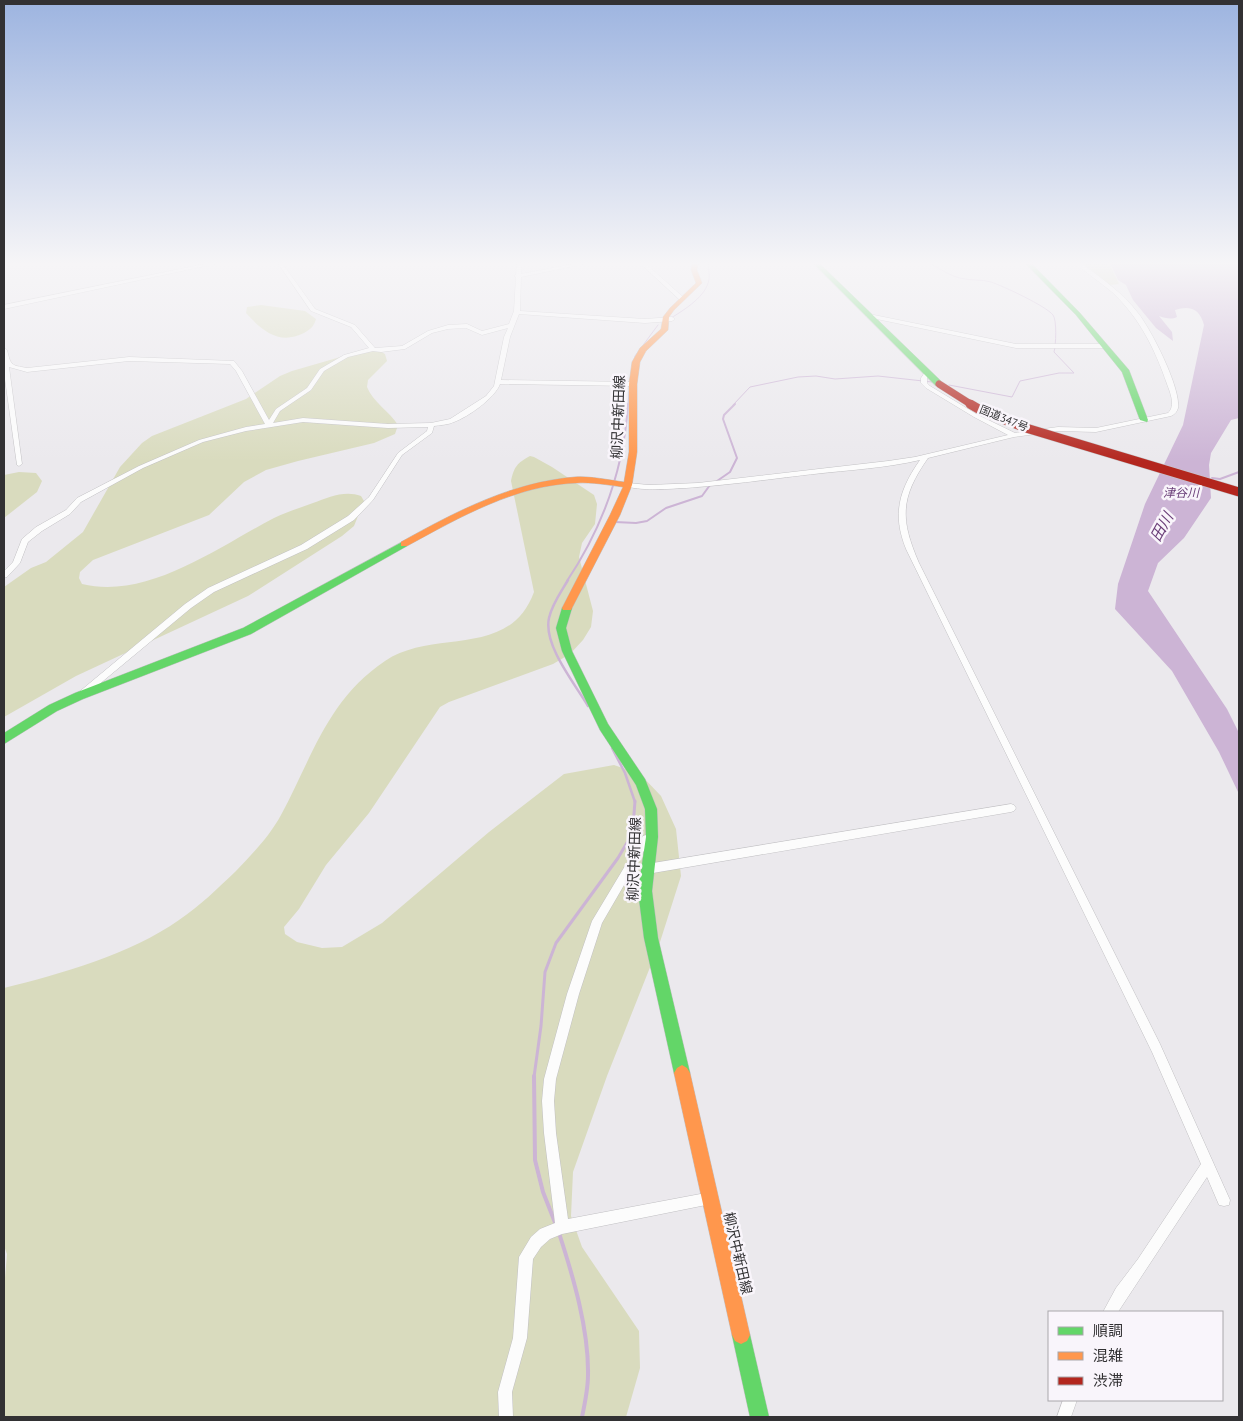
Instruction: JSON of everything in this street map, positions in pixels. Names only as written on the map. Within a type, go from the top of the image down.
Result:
[{"type":"main road","name":"柳沢中新田線","points":[[664,329],[643,350],[636,362],[633,384],[633,452],[624,484],[615,515],[568,606],[561,628],[567,651],[604,727],[641,783],[651,809],[652,837],[645,891],[651,938],[760,1417]]},
{"type":"main road","name":"国道347号","points":[[881,329],[925,378],[939,384],[982,411],[1026,428],[1239,492]]},
{"type":"main road","points":[[1091,329],[1126,372],[1144,420]]},
{"type":"main road","points":[[4,739],[53,708],[80,696],[247,631],[414,538],[466,512],[556,482],[576,480],[624,484]]},
{"type":"street","points":[[356,329],[373,348]]},
{"type":"street","points":[[269,425],[278,410],[309,388],[322,370],[346,356],[373,348],[381,350],[403,348],[430,332],[440,329]]},
{"type":"street","points":[[474,329],[482,333],[496,329]]},
{"type":"street","points":[[4,575],[16,563],[25,541],[39,529],[68,512],[80,500],[188,445],[226,433],[269,425],[317,420],[388,426],[430,426],[452,421],[488,397],[498,382],[504,350],[511,329]]},
{"type":"street","points":[[934,329],[1016,346],[1105,346]]},
{"type":"street","points":[[624,484],[649,487],[698,486],[888,463],[1014,435],[1058,429],[1096,430],[1164,417],[1172,413],[1175,406],[1172,390],[1144,329]]},
{"type":"street","points":[[4,350],[19,464]]},
{"type":"street","points":[[7,363],[12,367],[27,370],[129,359],[232,362],[269,425]]},
{"type":"street","points":[[925,378],[947,400],[1014,435]]},
{"type":"street","points":[[498,382],[633,384]]},
{"type":"street","points":[[80,696],[188,606],[211,590],[304,547],[351,518],[372,498],[400,454],[430,432],[430,426]]},
{"type":"street","points":[[926,456],[907,488],[902,513],[902,526],[915,563],[1156,1048],[1224,1200]]},
{"type":"street","points":[[647,870],[1011,808]]},
{"type":"street","points":[[562,1227],[550,1133],[548,1101],[555,1056],[597,921],[646,839],[652,837]]},
{"type":"street","points":[[1111,1311],[1208,1165]]},
{"type":"street","points":[[506,1417],[505,1392],[520,1338],[526,1257],[536,1242],[545,1234],[562,1227],[710,1198]]},
{"type":"street","points":[[1064,1417],[1070,1401]]},
{"type":"green space","points":[[263,329],[310,329],[287,338],[272,335]]},
{"type":"green space","points":[[368,349],[385,354],[387,361],[368,380],[367,387],[373,397],[398,425],[395,434],[374,443],[266,470],[244,482],[209,515],[93,560],[80,572],[79,578],[82,584],[107,587],[132,585],[157,578],[206,556],[279,516],[337,495],[355,494],[361,496],[364,501],[354,526],[342,536],[248,596],[76,676],[4,717],[4,587],[31,568],[46,562],[83,532],[120,467],[142,443],[152,436],[246,399],[280,376],[292,371]]},
{"type":"green space","points":[[530,456],[552,467],[594,495],[597,504],[595,524],[582,543],[579,557],[593,611],[591,627],[583,640],[570,654],[553,664],[440,707],[369,813],[326,865],[299,909],[284,927],[285,934],[297,942],[322,948],[342,947],[382,923],[489,832],[564,774],[614,765],[640,774],[661,796],[676,829],[681,876],[660,942],[607,1076],[573,1172],[571,1216],[582,1247],[639,1331],[640,1368],[626,1417],[4,1417],[4,1290],[7,1254],[4,1246],[4,988],[95,962],[118,953],[160,932],[187,915],[236,871],[266,838],[281,815],[323,731],[335,712],[365,676],[385,661],[404,651],[489,635],[507,627],[522,613],[534,592],[511,481],[517,466]]},
{"type":"green space","points":[[19,472],[36,473],[42,481],[37,492],[4,518],[4,475]]},
{"type":"water","name":"津谷川","points":[[1158,329],[1170,329],[1173,341]]},
{"type":"water","name":"津谷川","points":[[1203,329],[1239,329],[1239,418],[1231,420],[1211,453],[1209,465],[1211,498],[1184,538],[1158,563],[1148,591],[1227,709],[1239,733],[1239,794],[1219,752],[1172,671],[1115,609],[1118,584],[1145,504],[1183,425]]},
{"type":"waterway","points":[[629,384],[635,356],[655,329]]},
{"type":"waterway","points":[[949,385],[1012,397],[1020,381],[1059,373],[1074,373],[1054,352],[1055,329]]},
{"type":"waterway","points":[[733,405],[750,387],[798,377],[816,376],[835,379],[878,376],[932,382]]},
{"type":"waterway","points":[[628,405],[629,392]]},
{"type":"waterway","points":[[567,581],[591,540],[610,496],[622,451],[628,404]]},
{"type":"waterway","points":[[717,481],[730,472],[737,458],[723,419],[724,415],[735,404]]},
{"type":"waterway","points":[[1212,478],[1220,479],[1239,472]]},
{"type":"waterway","points":[[615,522],[636,523],[647,521],[666,508],[702,496],[710,485]]},
{"type":"waterway","points":[[568,580],[552,608],[548,629],[561,664],[588,706]]},
{"type":"waterway","points":[[612,748],[625,773],[635,802]]},
{"type":"waterway","points":[[534,1077],[541,1026],[545,972],[556,943],[618,858],[628,841],[633,827],[635,802]]},
{"type":"waterway","points":[[534,1077],[535,1160],[543,1192],[556,1225]]},
{"type":"waterway","points":[[559,1233],[575,1285],[586,1340],[588,1380],[582,1417]]},
{"type":"traffic: fast","points":[[883,329],[939,384]]},
{"type":"traffic: fast","points":[[1091,329],[1126,372],[1144,420]]},
{"type":"traffic: fast","points":[[4,739],[53,708],[79,696],[247,631],[404,544]]},
{"type":"traffic: fast","points":[[567,608],[561,628],[567,651],[604,727],[641,783],[651,809],[652,837],[645,891],[651,938],[682,1073]]},
{"type":"traffic: fast","points":[[741,1335],[760,1417]]},
{"type":"traffic: slow","points":[[567,608],[615,515],[628,485],[633,452],[633,384],[636,362],[643,350],[664,329]]},
{"type":"traffic: slow","points":[[404,544],[465,512],[530,487],[575,480],[628,485]]},
{"type":"traffic: slow","points":[[682,1073],[741,1335]]},
{"type":"traffic: jam","points":[[939,384],[982,411],[1026,428],[1239,492]]},
{"type":"water label","name":"田川","points":[[1162,527]]}]
